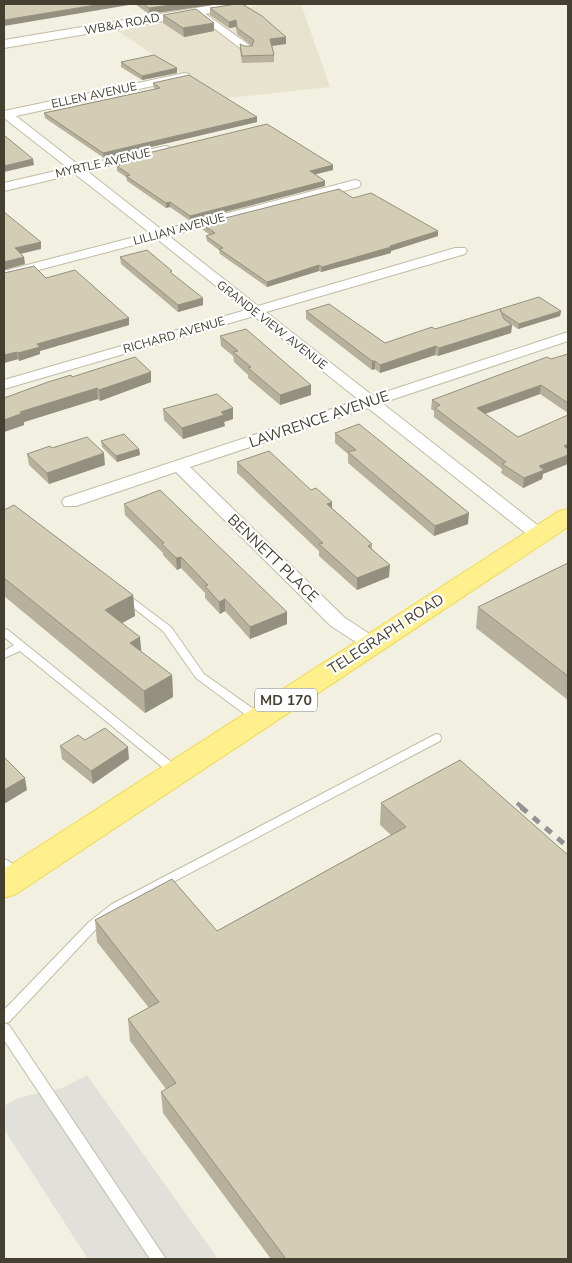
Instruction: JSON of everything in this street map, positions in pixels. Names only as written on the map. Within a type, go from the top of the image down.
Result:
[{"type":"main road","name":"TELEGRAPH ROAD","points":[[8,875],[176,772],[568,516]]},
{"type":"street","name":"WB&A ROAD","points":[[4,44],[240,4]]},
{"type":"street","points":[[197,11],[248,49]]},
{"type":"street","name":"ELLEN AVENUE","points":[[5,114],[185,76]]},
{"type":"street","name":"GRANDE VIEW AVENUE","points":[[5,114],[78,169],[369,402],[539,535]]},
{"type":"street","name":"MYRTLE AVENUE","points":[[4,187],[174,147]]},
{"type":"street","name":"LILLIAN AVENUE","points":[[4,275],[355,184]]},
{"type":"street","name":"RICHARD AVENUE","points":[[4,385],[460,251]]},
{"type":"street","name":"LAWRENCE AVENUE","points":[[70,502],[180,467],[568,336]]},
{"type":"street","name":"BENNETT PLACE","points":[[180,467],[338,622],[372,644]]},
{"type":"lane","points":[[112,587],[167,629],[200,676],[258,718]]},
{"type":"lane","points":[[4,632],[176,772]]},
{"type":"lane","points":[[4,655],[21,646]]},
{"type":"lane","points":[[4,1018],[94,925],[116,907],[436,738]]},
{"type":"lane","points":[[4,1028],[159,1259]]},
{"type":"shaded area","points":[[267,4],[301,4],[330,87],[220,99],[116,30]]},
{"type":"shaded area","points":[[87,1075],[218,1259],[88,1259],[4,1129],[4,1106],[18,1098],[62,1088]]},
{"type":"building","points":[[4,4],[102,4],[4,20]]},
{"type":"building","points":[[143,4],[177,4],[149,8]]},
{"type":"building","points":[[242,4],[262,16],[286,37],[270,39],[274,55],[242,56],[240,44],[252,46],[254,40],[237,28],[236,20],[229,22],[210,8]]},
{"type":"building","points":[[196,9],[214,23],[183,28],[163,15]]},
{"type":"building","points":[[154,55],[177,68],[142,76],[121,62]]},
{"type":"building","points":[[189,75],[257,117],[103,153],[44,113],[160,88],[153,83]]},
{"type":"building","points":[[267,124],[333,165],[310,171],[325,181],[190,216],[170,202],[166,203],[126,176],[130,175],[117,166],[120,165],[115,161]]},
{"type":"building","points":[[4,135],[33,159],[4,166]]},
{"type":"building","points":[[339,189],[353,198],[371,193],[438,231],[391,247],[322,267],[319,265],[267,282],[219,249],[223,248],[206,236],[215,233],[202,224]]},
{"type":"building","points":[[4,212],[41,242],[15,248],[24,257],[4,262]]},
{"type":"building","points":[[147,250],[172,271],[170,272],[203,298],[178,305],[120,257]]},
{"type":"building","points":[[34,266],[46,278],[75,270],[129,318],[37,344],[40,347],[4,355],[4,273]]},
{"type":"building","points":[[539,297],[561,311],[519,324],[501,312],[500,309]]},
{"type":"building","points":[[329,304],[385,343],[432,327],[435,329],[500,309],[504,319],[512,325],[439,348],[436,346],[380,365],[306,311]]},
{"type":"building","points":[[246,329],[311,385],[280,395],[248,368],[251,367],[233,352],[238,351],[220,336]]},
{"type":"building","points":[[568,354],[568,403],[541,385],[477,408],[518,437],[568,415],[568,444],[564,446],[568,449],[568,455],[539,466],[544,470],[524,478],[502,464],[506,462],[435,408],[440,405],[432,400],[547,357],[551,359]]},
{"type":"building","points":[[135,357],[151,372],[99,390],[97,388],[20,412],[23,413],[4,420],[4,398],[48,382],[71,375],[72,377]]},
{"type":"building","points":[[217,394],[233,408],[221,412],[224,415],[182,428],[163,409]]},
{"type":"building","points":[[359,424],[469,513],[435,526],[348,452],[356,450],[335,433]]},
{"type":"building","points":[[124,434],[139,449],[116,456],[101,441]]},
{"type":"building","points":[[87,437],[104,453],[47,473],[27,454],[50,446],[52,448]]},
{"type":"building","points":[[269,451],[311,490],[316,488],[332,502],[327,504],[372,544],[368,546],[390,565],[357,578],[319,544],[323,543],[237,462]]},
{"type":"building","points":[[160,490],[287,612],[250,627],[225,599],[219,602],[205,586],[208,585],[181,557],[176,558],[162,544],[164,543],[124,504]]},
{"type":"building","points":[[14,505],[133,595],[105,610],[140,637],[130,643],[172,675],[144,691],[4,578],[4,510]]},
{"type":"building","points":[[568,563],[568,676],[478,607]]},
{"type":"building","points":[[105,728],[128,747],[91,771],[60,746],[78,735],[85,740]]},
{"type":"building","points":[[4,757],[25,778],[4,790]]},
{"type":"building","points":[[460,760],[568,855],[568,1259],[286,1259],[161,1092],[176,1083],[128,1019],[159,1002],[95,920],[172,879],[217,931],[406,827],[381,803]]},
{"type":"railway","points":[[517,803],[523,808]]},
{"type":"railway","points":[[521,807],[568,847]]}]
